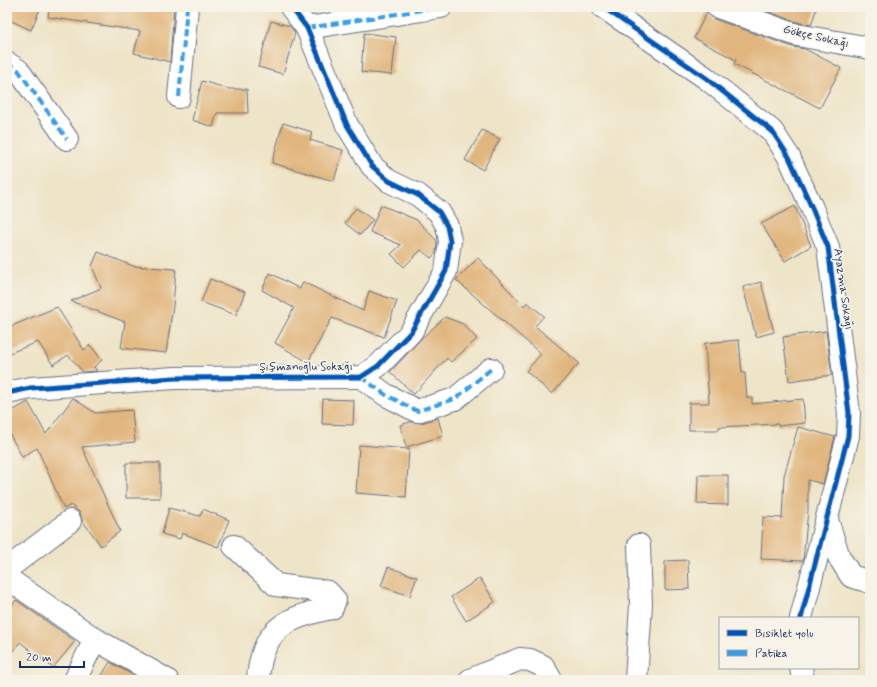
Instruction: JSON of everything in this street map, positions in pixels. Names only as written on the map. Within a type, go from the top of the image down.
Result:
[{"type":"street","points":[[179,97],[188,7]]},
{"type":"street","name":"Şişmanoğlu Sokağı","points":[[7,393],[31,388],[175,378],[361,377],[378,366],[411,332],[446,271],[450,241],[447,226],[439,212],[418,195],[388,181],[372,166],[347,125],[307,28],[290,7]]},
{"type":"street","points":[[307,28],[441,7]]},
{"type":"street","name":"Ayazma Sokağı","points":[[603,7],[706,78],[772,131],[789,157],[828,247],[849,413],[845,449],[801,617]]},
{"type":"street","name":"Gökçe Sokağı","points":[[718,7],[797,35],[870,48]]},
{"type":"street","points":[[7,63],[18,70],[67,139]]},
{"type":"street","points":[[361,377],[386,395],[417,410],[455,399],[491,369]]},
{"type":"street","points":[[827,520],[839,557],[851,576],[870,582]]},
{"type":"street","points":[[7,569],[70,522]]},
{"type":"street","points":[[636,680],[641,605],[639,545]]},
{"type":"street","points":[[234,546],[276,585],[328,592],[335,600],[332,608],[306,613],[280,626],[264,645],[259,661],[258,680]]},
{"type":"street","points":[[7,578],[95,639],[167,680]]},
{"type":"street","points":[[75,680],[95,639]]},
{"type":"street","points":[[470,680],[520,659],[530,660],[543,666],[551,680]]},
{"type":"street","points":[[801,669],[803,680]]},
{"type":"building","points":[[7,7],[41,7],[31,30],[7,19]]},
{"type":"building","points":[[49,7],[174,7],[170,62],[134,53],[140,31],[48,17]]},
{"type":"building","points":[[755,7],[817,7],[811,25],[800,23]]},
{"type":"building","points":[[707,12],[714,19],[793,47],[805,49],[841,68],[820,108],[734,64],[736,60],[694,38]]},
{"type":"building","points":[[271,21],[290,26],[295,33],[283,74],[258,67]]},
{"type":"building","points":[[364,33],[396,37],[392,75],[361,72]]},
{"type":"building","points":[[202,81],[229,89],[247,89],[248,113],[217,113],[213,127],[192,120]]},
{"type":"building","points":[[283,123],[312,132],[310,140],[343,150],[334,181],[272,163]]},
{"type":"building","points":[[482,130],[500,139],[483,170],[465,160]]},
{"type":"building","points":[[381,205],[417,220],[437,241],[436,253],[431,258],[421,250],[404,267],[391,254],[401,245],[370,232]]},
{"type":"building","points":[[795,206],[811,246],[785,261],[761,224]]},
{"type":"building","points":[[356,208],[373,220],[360,235],[345,223]]},
{"type":"building","points":[[98,252],[133,266],[176,269],[173,306],[166,353],[121,348],[125,322],[71,301],[101,288],[92,266]]},
{"type":"building","points":[[478,258],[524,306],[527,302],[544,316],[535,326],[579,363],[552,394],[526,371],[541,354],[456,280]]},
{"type":"building","points":[[270,273],[300,289],[303,282],[363,311],[369,291],[397,301],[384,337],[332,318],[308,362],[275,343],[294,308],[262,290]]},
{"type":"building","points":[[210,279],[245,292],[236,315],[201,302]]},
{"type":"building","points":[[761,282],[774,332],[756,337],[743,287]]},
{"type":"building","points":[[57,307],[84,350],[90,345],[102,360],[94,367],[97,371],[83,372],[68,355],[53,365],[38,342],[7,354],[7,328]]},
{"type":"building","points":[[445,317],[463,324],[477,339],[451,362],[447,358],[414,394],[390,372],[422,338]]},
{"type":"building","points":[[826,331],[832,375],[789,381],[783,337]]},
{"type":"building","points":[[739,340],[742,373],[745,373],[747,398],[752,398],[752,404],[803,399],[805,423],[778,426],[778,424],[719,427],[719,430],[689,430],[689,403],[709,403],[705,343]]},
{"type":"building","points":[[73,398],[95,413],[132,410],[135,442],[82,447],[120,531],[101,546],[82,520],[80,513],[71,505],[64,509],[37,448],[22,457],[7,429],[7,414],[28,402],[46,434]]},
{"type":"building","points":[[323,399],[354,400],[353,425],[322,424]]},
{"type":"building","points":[[438,418],[443,436],[406,447],[400,425],[410,422],[421,423]]},
{"type":"building","points":[[798,427],[835,437],[823,484],[808,480],[808,510],[803,561],[761,559],[763,517],[782,518],[784,476]]},
{"type":"building","points":[[359,445],[409,449],[406,497],[356,493]]},
{"type":"building","points":[[126,463],[160,463],[160,498],[126,498]]},
{"type":"building","points":[[698,475],[728,475],[728,505],[697,504]]},
{"type":"building","points":[[169,508],[200,516],[203,509],[229,520],[218,547],[182,533],[180,539],[162,534]]},
{"type":"building","points":[[688,560],[689,589],[665,590],[665,561]]},
{"type":"building","points":[[388,567],[417,577],[410,596],[381,586]]},
{"type":"building","points":[[480,578],[495,602],[466,621],[451,597]]},
{"type":"building","points":[[16,600],[75,641],[53,668],[20,642],[7,659],[7,612]]},
{"type":"building","points":[[110,662],[133,675],[141,680],[99,680]]},
{"type":"marked path","points":[[179,97],[187,7]]},
{"type":"marked path","points":[[307,28],[441,7]]},
{"type":"marked path","points":[[7,63],[18,70],[67,139]]},
{"type":"marked path","points":[[361,377],[386,395],[417,411],[455,399],[491,369]]},
{"type":"cycle path","points":[[7,393],[31,388],[175,378],[361,377],[378,366],[411,332],[446,271],[450,241],[447,226],[439,212],[418,195],[389,181],[372,166],[347,125],[307,28],[291,7]]},
{"type":"cycle path","points":[[603,7],[706,78],[772,131],[789,157],[828,247],[849,413],[848,436],[801,617]]}]
